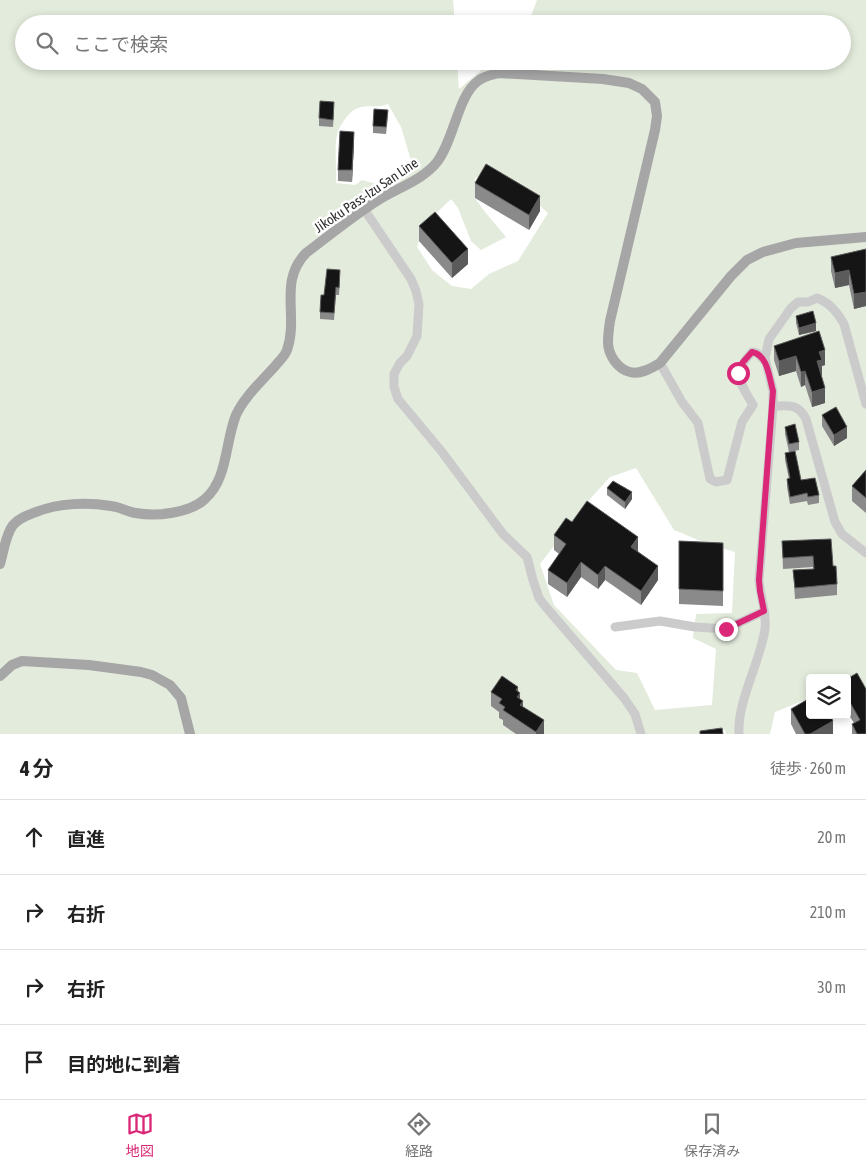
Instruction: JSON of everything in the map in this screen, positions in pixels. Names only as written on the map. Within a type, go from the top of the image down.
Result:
[{"type":"main road","name":"Jikoku Pass-Izu San Line","points":[[0,564],[7,536],[14,525],[27,515],[44,509],[88,504],[112,506],[137,513],[162,515],[190,508],[204,501],[214,490],[219,479],[235,417],[240,406],[286,353],[290,341],[290,288],[295,267],[306,253],[364,209],[421,176],[436,163],[448,146],[466,95],[476,81],[486,76],[499,73],[629,82],[642,89],[655,102],[657,116],[610,322],[608,342],[610,353],[616,363],[630,372],[640,372],[660,363],[731,276],[748,260],[763,252],[796,243],[866,237]]},
{"type":"main road","points":[[0,676],[12,665],[22,661],[89,665],[152,675],[170,685],[181,698],[190,734]]},
{"type":"street","points":[[364,209],[411,279],[418,298],[417,336],[407,356],[400,363],[394,374],[394,387],[398,399],[442,452],[502,534],[527,557],[540,598],[624,698],[635,714],[641,734]]},
{"type":"street","points":[[739,734],[741,712],[765,629],[759,580],[773,406],[773,391],[766,361],[769,339],[791,308],[798,302],[808,302],[817,298],[827,302],[844,324],[866,404]]},
{"type":"street","points":[[660,363],[682,402],[698,423],[710,479],[716,482],[727,480],[742,422],[753,405],[741,384],[738,373],[743,362],[752,352],[757,353],[766,361]]},
{"type":"street","points":[[773,406],[795,406],[802,411],[806,419],[835,522],[842,534],[866,553]]},
{"type":"street","points":[[615,626],[660,621],[695,627],[726,629],[764,611]]},
{"type":"green space","points":[[0,0],[453,0],[454,15],[15,15],[15,70],[458,70],[459,89],[481,70],[851,70],[851,15],[531,15],[537,0],[866,0],[866,688],[855,680],[851,682],[851,674],[806,674],[806,700],[775,712],[770,734],[726,734],[725,730],[705,734],[0,734]],"holes":[[[388,104],[401,127],[413,167],[391,188],[362,180],[355,185],[336,183],[336,141],[344,121],[358,108]],[[491,173],[531,198],[548,213],[518,261],[489,274],[471,289],[452,286],[432,270],[417,247],[424,225],[451,199],[458,208],[471,241],[481,250],[506,237],[475,198],[475,178]],[[636,468],[674,530],[708,544],[735,552],[732,613],[696,614],[693,638],[716,649],[712,705],[655,710],[637,673],[616,670],[554,605],[540,564],[590,499],[610,477]]]},
{"type":"building","points":[[320,101],[334,102],[333,120],[319,118]]},
{"type":"building","points":[[374,109],[388,110],[386,127],[373,126]]},
{"type":"building","points":[[340,131],[354,132],[352,170],[338,170]]},
{"type":"building","points":[[486,164],[540,196],[529,215],[475,183]]},
{"type":"building","points":[[435,212],[468,249],[452,263],[419,226]]},
{"type":"building","points":[[866,249],[866,292],[854,294],[849,270],[835,273],[831,257]]},
{"type":"building","points":[[327,269],[340,270],[339,288],[336,287],[334,313],[320,312],[321,295],[324,295]]},
{"type":"building","points":[[813,311],[816,323],[799,328],[796,316]]},
{"type":"building","points":[[819,331],[825,350],[819,352],[822,360],[817,361],[825,388],[812,392],[805,371],[801,372],[796,356],[779,361],[774,346]]},
{"type":"building","points":[[836,407],[847,427],[834,435],[822,415]]},
{"type":"building","points":[[795,424],[799,442],[789,444],[785,427]]},
{"type":"building","points":[[795,451],[801,480],[815,478],[819,495],[808,497],[807,493],[790,497],[787,479],[790,478],[785,453]]},
{"type":"building","points":[[866,470],[866,498],[852,486]]},
{"type":"building","points":[[613,481],[632,492],[625,502],[607,488]]},
{"type":"building","points":[[587,501],[638,537],[631,547],[658,566],[641,591],[605,566],[598,575],[581,562],[567,583],[548,570],[566,544],[554,535],[566,518],[572,522]]},
{"type":"building","points":[[831,539],[833,566],[836,566],[837,584],[795,588],[793,570],[814,569],[813,556],[783,558],[782,541]]},
{"type":"building","points":[[679,541],[723,543],[723,591],[679,589]]},
{"type":"building","points":[[857,673],[866,689],[866,734],[857,734],[852,724],[860,720],[851,704],[851,677]]},
{"type":"building","points":[[502,676],[518,687],[516,690],[520,693],[517,697],[523,701],[520,705],[544,720],[536,732],[503,710],[505,707],[499,703],[502,699],[491,692]]},
{"type":"building","points":[[806,700],[806,719],[832,719],[833,721],[810,734],[805,734],[791,709]]},
{"type":"building","points":[[722,728],[723,734],[700,734],[700,731]]},
{"type":"route","points":[[726,629],[764,611],[759,580],[773,391],[766,361],[757,353],[752,352],[743,362],[738,373]]}]
